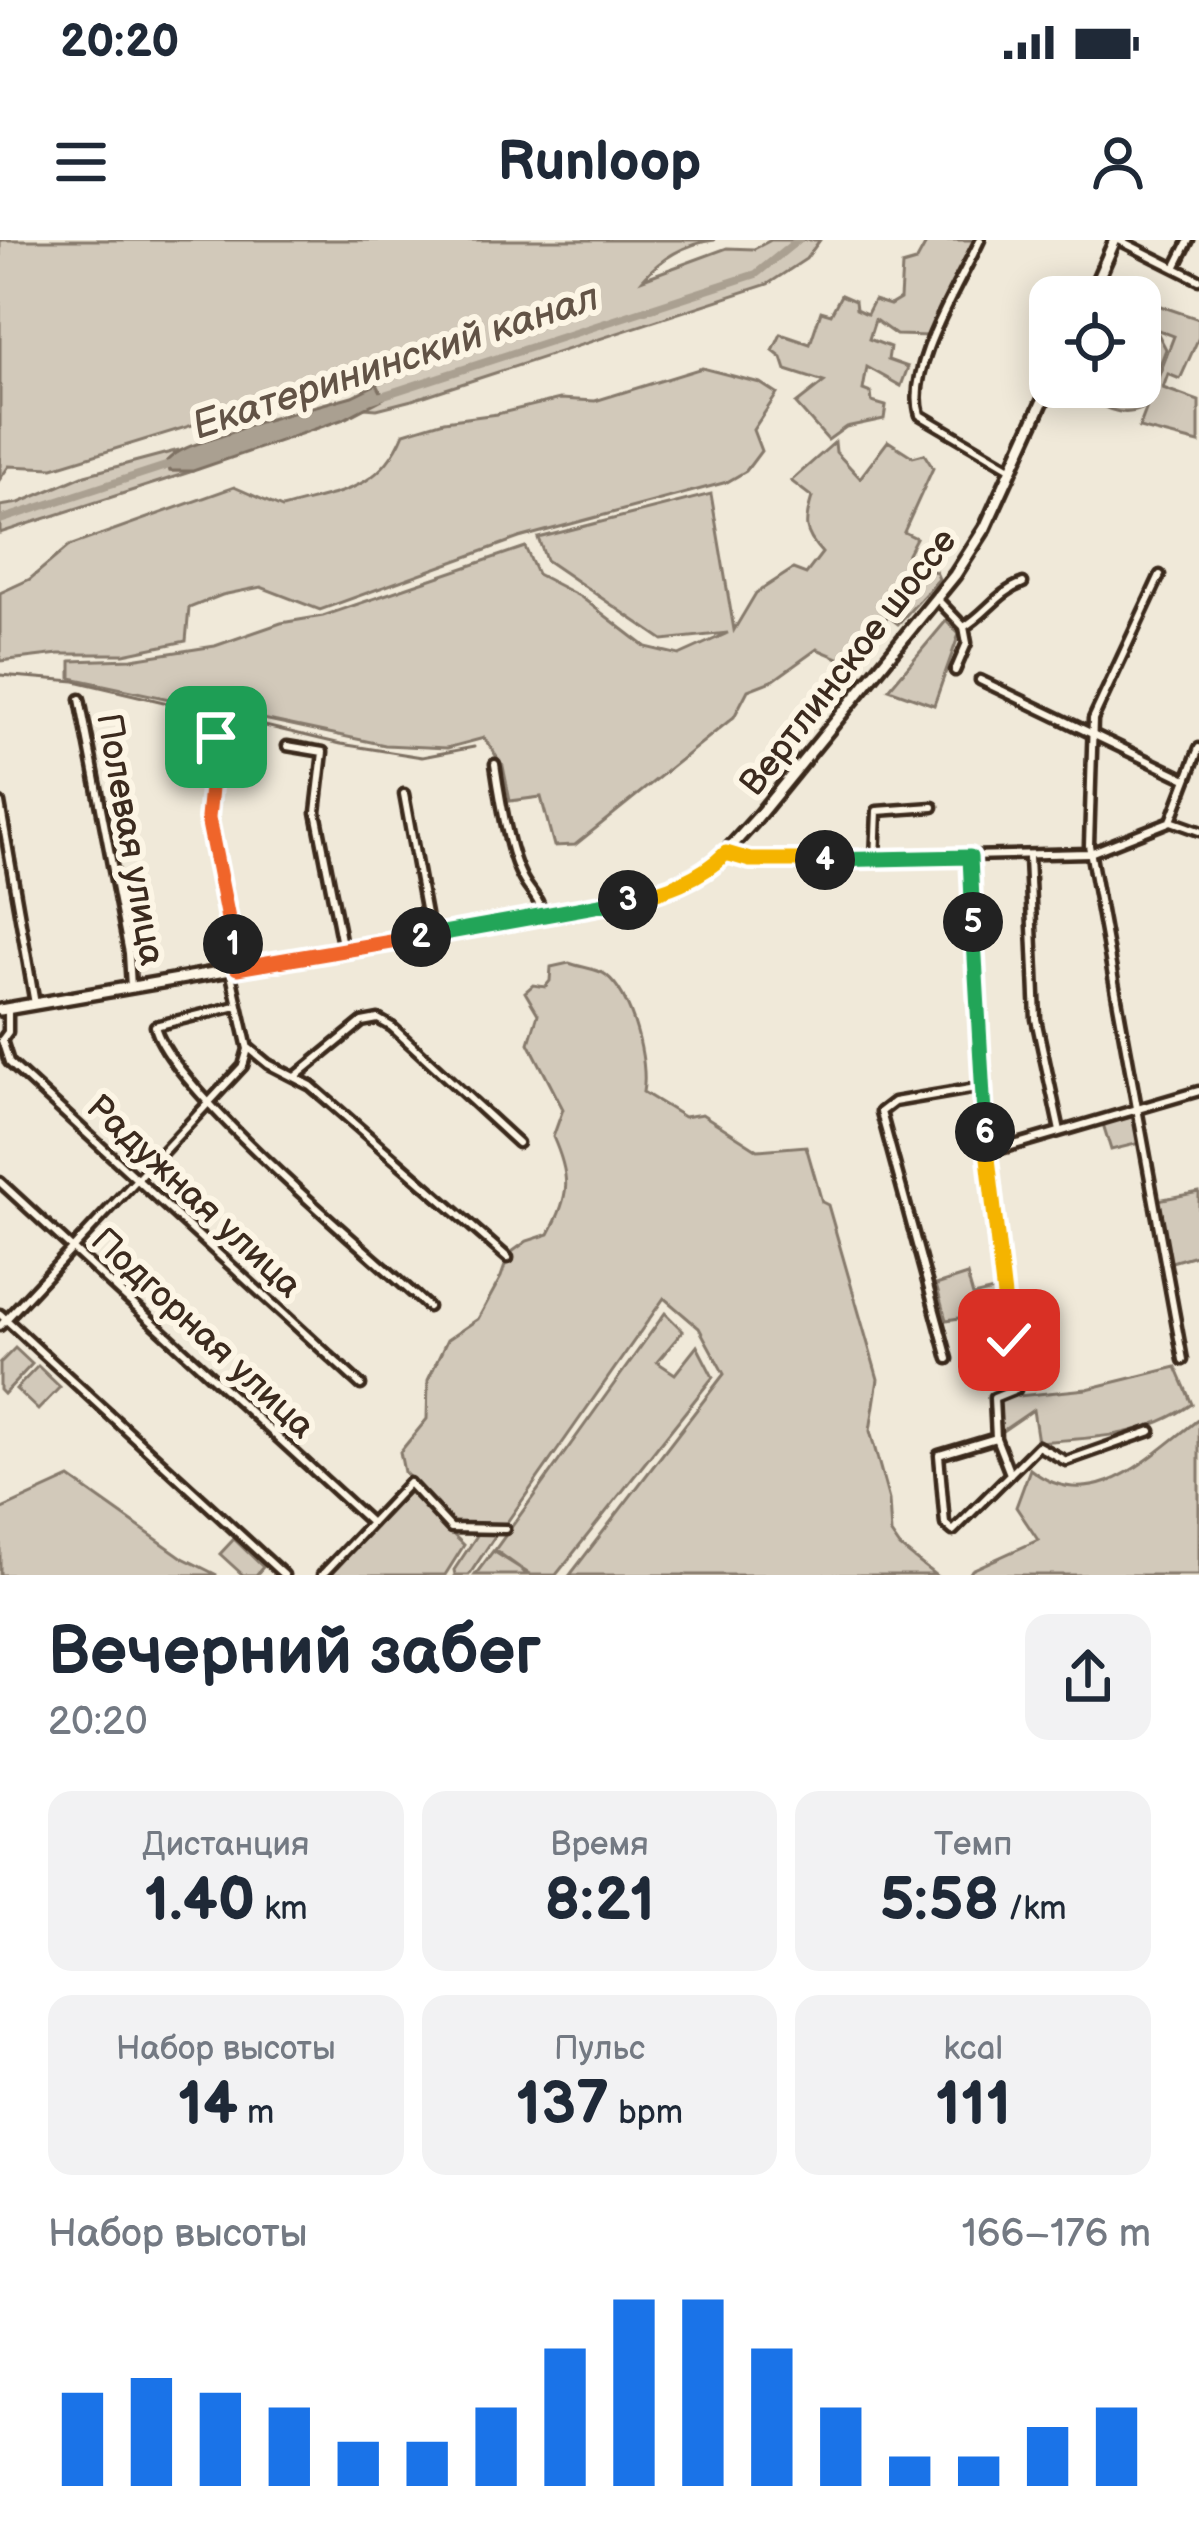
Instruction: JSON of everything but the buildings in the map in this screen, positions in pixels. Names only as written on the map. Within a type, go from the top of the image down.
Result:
[{"type":"main road","points":[[1100,276],[1117,240]]},
{"type":"main road","name":"Вертлинское шоссе","points":[[4,1009],[543,916],[668,889],[702,873],[726,853],[937,598],[985,528],[1040,408]]},
{"type":"street","points":[[980,240],[920,368],[915,398],[920,415],[1012,469]]},
{"type":"street","points":[[1117,240],[1199,280]]},
{"type":"street","points":[[1175,266],[1189,240]]},
{"type":"street","points":[[1160,575],[1090,730],[1090,853],[1183,1360]]},
{"type":"street","points":[[964,627],[980,618],[1008,589],[1023,583]]},
{"type":"street","points":[[937,598],[964,627],[967,643],[955,670]]},
{"type":"street","points":[[980,680],[1186,778]]},
{"type":"street","name":"Полевая улица","points":[[80,700],[129,953],[130,987]]},
{"type":"street","points":[[216,737],[208,818],[236,1006],[247,1046],[243,1066],[2,1320],[284,1575]]},
{"type":"street","points":[[287,746],[323,752],[316,812],[343,950]]},
{"type":"street","points":[[1171,820],[1199,748]]},
{"type":"street","points":[[494,764],[517,865],[528,887],[538,895],[543,916]]},
{"type":"street","points":[[404,794],[430,935]]},
{"type":"street","points":[[0,803],[34,1004]]},
{"type":"street","points":[[875,860],[877,811],[933,808]]},
{"type":"street","points":[[726,853],[760,861],[1029,856],[1090,853],[1171,820],[1199,831]]},
{"type":"street","points":[[1029,856],[1036,1019],[1060,1130]]},
{"type":"street","points":[[970,857],[986,1153],[1016,1389],[994,1398],[996,1438],[1010,1474]]},
{"type":"street","points":[[236,1006],[155,1026],[168,1054],[207,1103],[428,1307]]},
{"type":"street","points":[[1,1041],[8,1032],[4,1009]]},
{"type":"street","points":[[296,1076],[362,1022],[378,1019],[518,1143]]},
{"type":"street","name":"Радужная улица","points":[[1,1041],[9,1062],[361,1385]]},
{"type":"street","points":[[247,1046],[268,1064],[296,1076],[508,1258]]},
{"type":"street","points":[[949,1359],[881,1112],[895,1102],[982,1087]]},
{"type":"street","points":[[986,1153],[1199,1091]]},
{"type":"street","name":"Подгорная улица","points":[[0,1182],[371,1523]]},
{"type":"street","points":[[996,1438],[939,1455],[945,1524],[953,1531],[1038,1446],[1066,1461],[1151,1431]]},
{"type":"street","points":[[322,1575],[409,1483],[451,1528],[505,1529]]},
{"type":"shaded area","points":[[0,240],[715,240],[674,253],[643,279],[727,248],[754,249],[771,240],[820,240],[806,259],[768,284],[412,400],[364,408],[379,392],[377,384],[404,371],[420,355],[53,468],[9,466],[0,479]]},
{"type":"shaded area","points":[[928,240],[975,240],[930,336],[896,335],[875,320],[869,339],[890,347],[888,360],[908,367],[901,386],[867,367],[863,390],[871,393],[872,402],[886,406],[884,419],[846,427],[828,440],[796,404],[824,382],[786,370],[773,351],[781,334],[810,344],[821,311],[831,314],[841,295],[867,314],[874,300],[890,305],[900,299],[902,266],[916,262]]},
{"type":"shaded area","points":[[1161,306],[1199,319],[1199,337],[1180,379],[1168,374],[1163,388],[1199,401],[1199,443],[1139,428],[1147,408],[1161,408],[1161,370],[1174,336],[1161,331]]},
{"type":"shaded area","points":[[702,368],[760,383],[777,394],[753,430],[761,451],[746,471],[727,482],[519,538],[320,610],[261,587],[189,608],[186,641],[124,654],[59,654],[0,661],[0,593],[30,579],[69,546],[234,487],[282,508],[321,498],[369,478],[394,453],[404,433],[560,399],[595,401]]},
{"type":"shaded area","points":[[377,384],[384,398],[344,419],[193,471],[170,471],[167,461],[183,449]]},
{"type":"shaded area","points":[[888,441],[913,457],[924,454],[933,468],[904,532],[916,538],[904,561],[936,572],[939,579],[898,624],[888,616],[852,656],[852,664],[817,649],[774,680],[748,690],[734,717],[575,845],[554,846],[541,797],[510,801],[503,766],[484,738],[447,748],[385,745],[71,678],[71,661],[132,659],[215,646],[281,623],[323,616],[525,547],[537,574],[581,597],[646,647],[679,655],[728,633],[663,640],[546,560],[538,538],[711,494],[734,630],[756,593],[793,569],[806,574],[822,553],[807,527],[812,497],[791,481],[835,442],[836,452],[860,478]]},
{"type":"shaded area","points":[[179,450],[167,461],[170,471],[193,471],[0,533],[0,506],[19,503],[85,475]]},
{"type":"shaded area","points":[[946,621],[959,634],[934,705],[889,689]]},
{"type":"shaded area","points":[[569,963],[606,975],[624,998],[641,1048],[643,1092],[684,1117],[702,1114],[758,1150],[806,1146],[822,1202],[828,1205],[878,1379],[870,1431],[889,1500],[891,1534],[935,1575],[570,1575],[724,1374],[699,1328],[664,1298],[505,1525],[453,1522],[404,1472],[400,1452],[427,1419],[428,1380],[447,1340],[478,1319],[509,1254],[549,1234],[561,1208],[565,1175],[553,1137],[563,1109],[529,1043],[538,1014],[525,992],[533,985],[545,987],[551,967]]},
{"type":"shaded area","points":[[1133,1116],[1140,1143],[1111,1150],[1103,1124]]},
{"type":"shaded area","points":[[1199,1192],[1199,1254],[1168,1263],[1158,1200]]},
{"type":"shaded area","points":[[967,1275],[973,1296],[997,1290],[1000,1312],[946,1320],[936,1285]]},
{"type":"shaded area","points":[[665,1313],[683,1331],[657,1362],[675,1374],[697,1346],[713,1377],[556,1575],[531,1575],[495,1550]]},
{"type":"shaded area","points":[[15,1348],[32,1364],[4,1394],[0,1363]]},
{"type":"shaded area","points":[[38,1366],[60,1387],[38,1410],[16,1389]]},
{"type":"shaded area","points":[[1176,1367],[1192,1404],[1156,1423],[1118,1434],[1038,1442],[1033,1410],[1001,1432],[999,1398],[1087,1389]]},
{"type":"shaded area","points":[[1199,1419],[1199,1575],[969,1575],[1038,1540],[1016,1507],[1030,1469],[1053,1483],[1097,1485],[1139,1465]]},
{"type":"shaded area","points":[[70,1478],[183,1558],[217,1575],[0,1575],[0,1510]]},
{"type":"shaded area","points":[[409,1492],[464,1545],[445,1575],[328,1575]]},
{"type":"shaded area","points":[[480,1531],[497,1533],[469,1575],[455,1575],[454,1570]]},
{"type":"shaded area","points":[[234,1539],[263,1567],[256,1575],[243,1575],[220,1554]]},
{"type":"shaded area","points":[[493,1551],[527,1575],[475,1575]]},
{"type":"waterway","name":"Екатерининский канал","points":[[372,399],[756,274],[798,240]]},
{"type":"waterway","name":"Екатерининский канал","points":[[0,520],[175,463]]},
{"type":"waterway","points":[[0,675],[75,681],[341,744],[422,757],[474,747]]},
{"type":"route","points":[[216,737],[208,818],[237,968],[632,899],[679,885],[726,853],[760,861],[970,857],[986,1153],[1009,1340]]}]
